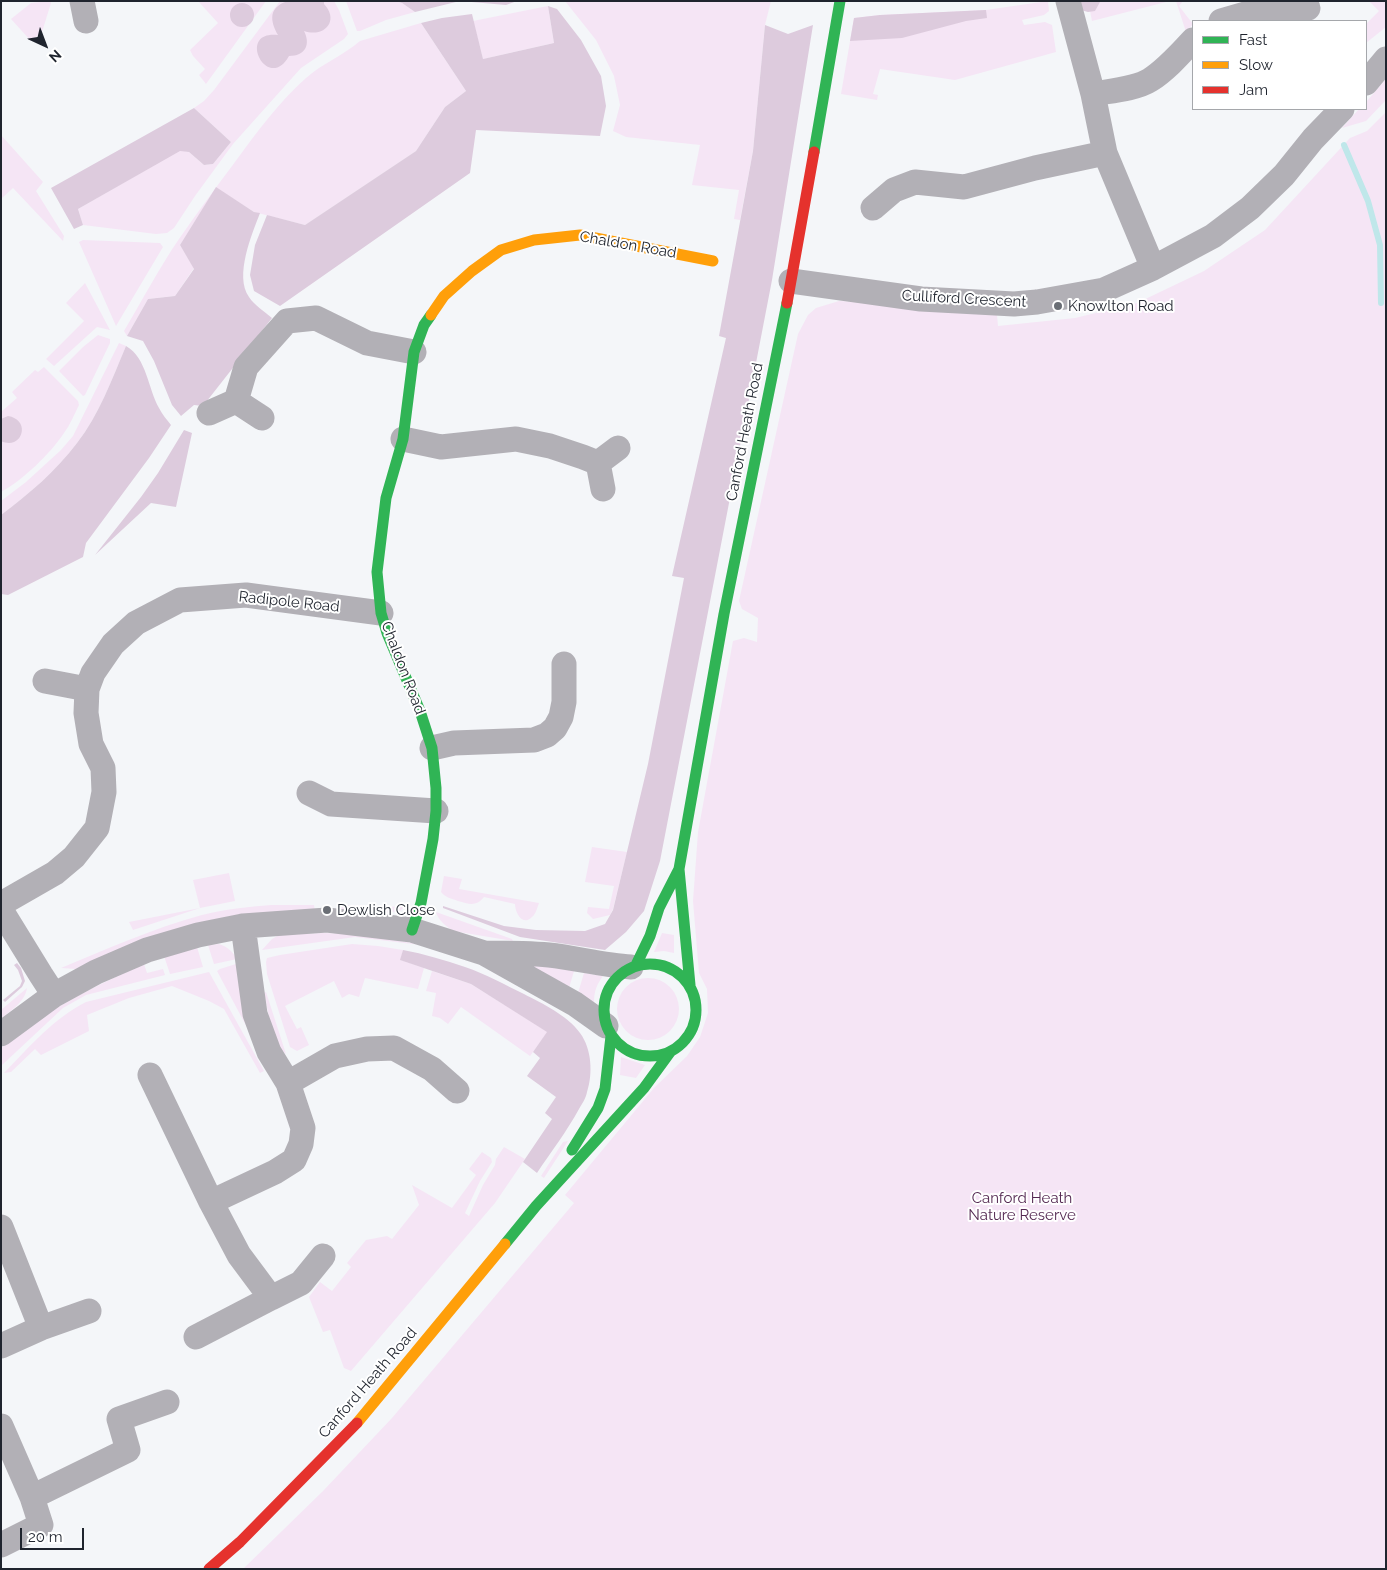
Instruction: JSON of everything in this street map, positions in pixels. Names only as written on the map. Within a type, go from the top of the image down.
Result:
[{"type":"main road","name":"Canford Heath Road","points":[[690,985],[679,869],[724,614],[791,281],[840,1]]},
{"type":"main road","name":"Chaldon Road","points":[[412,930],[424,887],[433,839],[436,788],[432,748],[420,711],[381,613],[377,572],[386,498],[402,439],[414,352],[424,325],[444,296],[472,271],[501,250],[534,240],[580,235],[713,261]]},
{"type":"main road","name":"Canford Heath Road","points":[[633,966],[650,936],[659,908],[679,869]]},
{"type":"main road","points":[[656,963],[675,970],[690,985],[696,999],[696,1015],[692,1030],[683,1042],[671,1051],[657,1056],[644,1056],[630,1052],[619,1044],[609,1031],[603,1012],[605,998],[611,984],[620,974],[633,966],[656,963]]},
{"type":"main road","name":"Canford Heath Road","points":[[536,1206],[598,1108],[605,1089],[609,1031]]},
{"type":"main road","name":"Canford Heath Road","points":[[209,1569],[240,1542],[358,1422],[536,1206],[644,1088],[671,1051]]},
{"type":"street","points":[[1068,1],[1105,153],[1153,268]]},
{"type":"street","points":[[1224,20],[1259,10],[1308,8]]},
{"type":"street","points":[[1092,94],[1149,81],[1168,66],[1192,41]]},
{"type":"street","points":[[1367,82],[1386,59]]},
{"type":"street","name":"Culliford Crescent","points":[[791,281],[922,299],[1014,304],[1037,302],[1104,290],[1153,268],[1213,236],[1250,208],[1284,175],[1313,139],[1341,110]]},
{"type":"street","points":[[872,208],[894,190],[915,182],[964,187],[1035,168],[1105,153]]},
{"type":"street","points":[[209,413],[236,401],[246,367],[287,321],[316,318],[367,342],[414,352]]},
{"type":"street","points":[[236,401],[262,418]]},
{"type":"street","points":[[402,439],[441,447],[516,439],[550,446],[598,463]]},
{"type":"street","points":[[598,463],[618,448]]},
{"type":"street","points":[[598,463],[604,489]]},
{"type":"street","name":"Radipole Road","points":[[1,904],[55,873],[74,857],[97,828],[104,792],[103,768],[91,744],[86,713],[87,689],[93,673],[113,644],[136,623],[180,600],[246,595],[381,613]]},
{"type":"street","points":[[432,748],[454,743],[534,740],[547,735],[555,728],[561,717],[564,702],[564,664]]},
{"type":"street","points":[[45,681],[87,689]]},
{"type":"street","points":[[309,793],[331,804],[436,811]]},
{"type":"street","points":[[1,910],[54,995]]},
{"type":"street","points":[[1,1034],[54,995],[96,972],[147,950],[198,935],[243,926],[327,920],[412,930],[484,953],[576,1004],[609,1031]]},
{"type":"street","points":[[211,1202],[276,1172],[294,1160],[301,1144],[303,1128],[288,1083],[269,1052],[255,1014],[243,926]]},
{"type":"street","points":[[484,953],[550,955],[606,965],[633,966]]},
{"type":"street","points":[[288,1083],[335,1056],[367,1049],[394,1048],[432,1069],[457,1091]]},
{"type":"street","points":[[150,1075],[211,1202],[239,1255],[271,1298]]},
{"type":"street","points":[[1,1227],[41,1328]]},
{"type":"street","points":[[196,1337],[301,1283],[323,1256]]},
{"type":"street","points":[[1,1346],[41,1328],[89,1311]]},
{"type":"street","points":[[32,1497],[128,1450],[119,1419],[167,1402]]},
{"type":"street","points":[[1,1426],[32,1497],[41,1525],[1,1545]]},
{"type":"green space","points":[[50,1],[42,32],[31,41],[11,19],[31,3]]},
{"type":"green space","points":[[198,1],[266,1],[206,84],[199,75],[205,69],[190,50],[218,23]]},
{"type":"green space","points":[[280,1],[334,1],[348,34],[344,39],[301,68],[233,144],[174,228],[167,233],[156,234],[83,225],[78,209],[180,150],[189,152],[204,165],[213,164],[231,142],[194,108],[214,90]]},
{"type":"green space","points":[[346,1],[396,1],[415,12],[357,31]]},
{"type":"green space","points":[[565,1],[771,1],[765,25],[753,151],[740,220],[734,219],[739,190],[692,185],[700,145],[626,137],[613,131],[620,105],[614,76],[596,40]]},
{"type":"green space","points":[[1048,1],[1049,11],[1044,15],[1022,20],[1024,25],[1045,22],[1052,25],[1056,52],[955,80],[880,69],[873,94],[878,95],[877,100],[841,94],[854,18],[986,10]]},
{"type":"green space","points":[[1088,1],[1166,1],[1166,2],[1092,21]]},
{"type":"green space","points":[[1176,1],[1183,1],[1179,6],[1192,23],[1186,32]]},
{"type":"green space","points":[[1369,1],[1386,1],[1386,27],[1367,42],[1367,23],[1379,11]]},
{"type":"green space","points":[[548,6],[554,43],[483,59],[473,21]]},
{"type":"green space","points":[[421,23],[466,91],[445,107],[416,151],[305,225],[254,212],[216,188],[269,118],[296,87],[326,63],[360,41]]},
{"type":"green space","points":[[1386,79],[1386,100],[1366,121],[1342,128],[1358,110],[1367,110],[1367,101]]},
{"type":"green space","name":"Canford Heath Nature Reserve","points":[[1386,112],[1386,1569],[243,1569],[323,1491],[392,1418],[574,1203],[565,1195],[654,1088],[687,1056],[700,1037],[708,1013],[707,989],[699,973],[693,901],[698,832],[733,641],[744,638],[757,642],[758,618],[742,609],[739,601],[798,334],[808,315],[816,308],[839,301],[965,306],[997,315],[998,326],[1075,318],[1137,303],[1204,271],[1265,230],[1350,138],[1367,131]]},
{"type":"green space","points":[[1,135],[43,182],[36,191],[64,236],[63,241],[13,188],[1,199]]},
{"type":"green space","points":[[216,188],[180,245],[194,268],[175,296],[148,299],[127,336],[124,331],[179,239]]},
{"type":"green space","points":[[83,240],[160,243],[163,247],[116,326],[79,242]]},
{"type":"green space","points":[[85,283],[110,330],[97,327],[54,366],[46,359],[84,321],[66,303]]},
{"type":"green space","points":[[98,335],[110,339],[110,343],[83,396],[59,371]]},
{"type":"green space","points":[[119,343],[126,346],[105,396],[85,432],[51,473],[1,515],[1,501],[26,482],[61,450],[73,436]]},
{"type":"green space","points":[[44,367],[78,401],[79,405],[66,430],[36,466],[1,492],[1,412],[17,398],[12,392],[35,370],[38,372]]},
{"type":"green space","points":[[592,847],[627,852],[610,915],[593,919],[587,913],[588,907],[609,909],[614,886],[585,882]]},
{"type":"green space","points":[[229,873],[235,901],[200,908],[193,880]]},
{"type":"green space","points":[[444,876],[462,879],[459,889],[539,903],[533,916],[525,920],[516,911],[515,904],[484,897],[478,902],[469,904],[458,901],[447,897],[441,892]]},
{"type":"green space","points":[[271,905],[314,905],[315,911],[76,969],[61,968],[131,939],[184,920],[219,911]]},
{"type":"green space","points":[[339,905],[404,907],[400,911],[386,913],[339,911]]},
{"type":"green space","points":[[200,908],[133,930],[129,922]]},
{"type":"green space","points":[[436,912],[512,939],[513,941],[453,931],[440,920]]},
{"type":"green space","points":[[662,933],[674,935],[674,953],[654,952]]},
{"type":"green space","points":[[360,934],[429,946],[355,937],[262,950],[272,939],[279,935]]},
{"type":"green space","points":[[219,944],[230,950],[237,959],[214,964],[208,945]]},
{"type":"green space","points":[[352,944],[403,950],[401,960],[424,968],[418,989],[365,978],[359,997],[349,994],[342,998],[334,981],[285,1006],[297,1029],[301,1027],[309,1045],[297,1051],[290,1047],[267,974],[267,958]]},
{"type":"green space","points":[[197,947],[203,967],[170,974],[164,956]]},
{"type":"green space","points":[[519,962],[574,971],[569,988]]},
{"type":"green space","points":[[239,963],[259,1050],[217,971]]},
{"type":"green space","points":[[144,964],[147,973],[163,969],[165,975],[86,995],[63,1008],[1,1066],[1,1048],[18,1034],[70,1000]]},
{"type":"green space","points":[[432,971],[471,984],[548,1032],[530,1056],[461,1007],[448,1024],[440,1018],[432,1016],[436,993],[426,991]]},
{"type":"green space","points":[[209,972],[264,1071],[260,1073],[224,1009],[172,986],[129,998],[87,1015],[89,1031],[41,1055],[35,1049],[11,1072],[4,1073],[52,1025],[86,1002]]},
{"type":"green space","points":[[584,973],[603,976],[596,988],[594,1002],[578,993]]},
{"type":"green space","points":[[648,978],[660,980],[670,987],[677,997],[679,1009],[677,1021],[670,1031],[660,1038],[648,1040],[636,1038],[626,1031],[619,1021],[617,1009],[619,997],[626,987],[636,980]]},
{"type":"green space","points":[[27,988],[21,1002],[1,1019],[1,1010]]},
{"type":"green space","points":[[266,992],[286,1054],[277,1043],[274,1035],[264,993]]},
{"type":"green space","points":[[621,1057],[645,1065],[636,1078],[620,1075]]},
{"type":"green space","points":[[568,1141],[544,1178],[541,1176],[563,1142]]},
{"type":"green space","points":[[504,1147],[525,1159],[495,1203],[351,1371],[344,1368],[330,1330],[323,1332],[309,1297],[320,1282],[332,1291],[351,1267],[347,1263],[366,1240],[387,1236],[392,1239],[419,1205],[412,1185],[452,1208],[476,1175],[469,1169],[482,1152],[491,1158],[492,1162],[480,1181],[465,1213],[469,1216],[483,1185],[495,1165],[496,1159]]},
{"type":"shaded area","points":[[288,1],[324,1],[329,10],[330,22],[328,27],[318,32],[304,31],[307,45],[303,52],[295,56],[289,56],[281,66],[272,68],[265,65],[257,49],[259,42],[265,36],[278,35],[273,25],[272,15],[277,7]]},
{"type":"shaded area","points":[[396,1],[460,1],[415,12]]},
{"type":"shaded area","points":[[460,1],[517,1],[506,5]]},
{"type":"shaded area","points":[[1077,1],[1100,2],[1095,11],[1088,12],[1081,10]]},
{"type":"shaded area","points":[[237,3],[247,3],[254,10],[254,20],[247,27],[237,27],[230,20],[230,10]]},
{"type":"shaded area","points":[[548,6],[557,9],[581,40],[601,76],[606,106],[600,136],[476,130],[470,173],[280,306],[254,291],[250,275],[255,245],[267,215],[305,225],[416,151],[445,107],[466,91],[421,23],[472,14],[483,59],[554,43]]},
{"type":"shaded area","points":[[986,10],[987,18],[966,21],[902,38],[850,41],[854,18]]},
{"type":"shaded area","points":[[765,25],[788,34],[813,25],[772,280],[660,861],[644,911],[626,932],[605,950],[520,937],[443,908],[443,906],[504,926],[536,930],[585,931],[605,924],[613,910],[648,764],[684,578],[672,576],[726,338],[719,336],[753,151]]},
{"type":"shaded area","points":[[194,108],[231,142],[213,164],[204,165],[189,152],[180,151],[78,209],[83,225],[74,229],[51,188]]},
{"type":"shaded area","points":[[216,187],[254,212],[260,213],[246,255],[243,278],[249,297],[272,318],[203,406],[194,405],[181,416],[172,405],[154,361],[143,341],[127,336],[148,299],[175,296],[194,269],[180,245]]},
{"type":"shaded area","points":[[126,346],[133,351],[143,366],[155,400],[171,425],[86,543],[83,557],[8,595],[1,594],[1,515],[42,482],[77,443],[92,421]]},
{"type":"shaded area","points":[[8,416],[20,423],[22,428],[19,439],[8,443],[1,441],[1,419]]},
{"type":"shaded area","points":[[184,430],[192,433],[176,507],[151,503],[95,555],[141,497]]},
{"type":"shaded area","points":[[403,950],[450,962],[495,980],[562,1015],[584,1039],[589,1054],[591,1070],[586,1096],[537,1173],[523,1162],[552,1119],[545,1113],[556,1097],[527,1076],[540,1058],[533,1052],[547,1032],[471,984],[400,960]]},
{"type":"shaded area","points":[[17,963],[21,968],[25,981],[22,987],[5,1002],[3,1000],[20,986],[22,981],[14,965]]},
{"type":"waterway","points":[[1344,145],[1368,201],[1380,245],[1381,303]]},
{"type":"traffic: fast","points":[[814,152],[840,1]]},
{"type":"traffic: fast","points":[[690,985],[679,869],[724,614],[787,303]]},
{"type":"traffic: fast","points":[[412,930],[421,903],[433,839],[436,788],[432,748],[420,711],[387,633],[381,613],[377,572],[386,498],[403,439],[414,352],[424,325],[431,315]]},
{"type":"traffic: fast","points":[[636,965],[650,936],[659,908],[679,869]]},
{"type":"traffic: fast","points":[[650,964],[668,967],[683,977],[693,992],[696,1010],[693,1028],[683,1043],[668,1053],[650,1056],[632,1053],[617,1043],[607,1028],[604,1010],[607,992],[617,977],[632,967],[650,964]]},
{"type":"traffic: fast","points":[[572,1150],[598,1108],[605,1089],[611,1036]]},
{"type":"traffic: fast","points":[[505,1244],[536,1206],[644,1088],[671,1051]]},
{"type":"traffic: slow","points":[[431,315],[444,296],[472,271],[501,250],[534,240],[580,235],[713,261]]},
{"type":"traffic: slow","points":[[357,1423],[505,1244]]},
{"type":"traffic: jam","points":[[787,303],[814,152]]},
{"type":"traffic: jam","points":[[209,1569],[240,1542],[357,1423]]},
{"type":"place","name":"Knowlton Road","points":[[1058,306]]},
{"type":"place","name":"Dewlish Close","points":[[327,910]]}]
